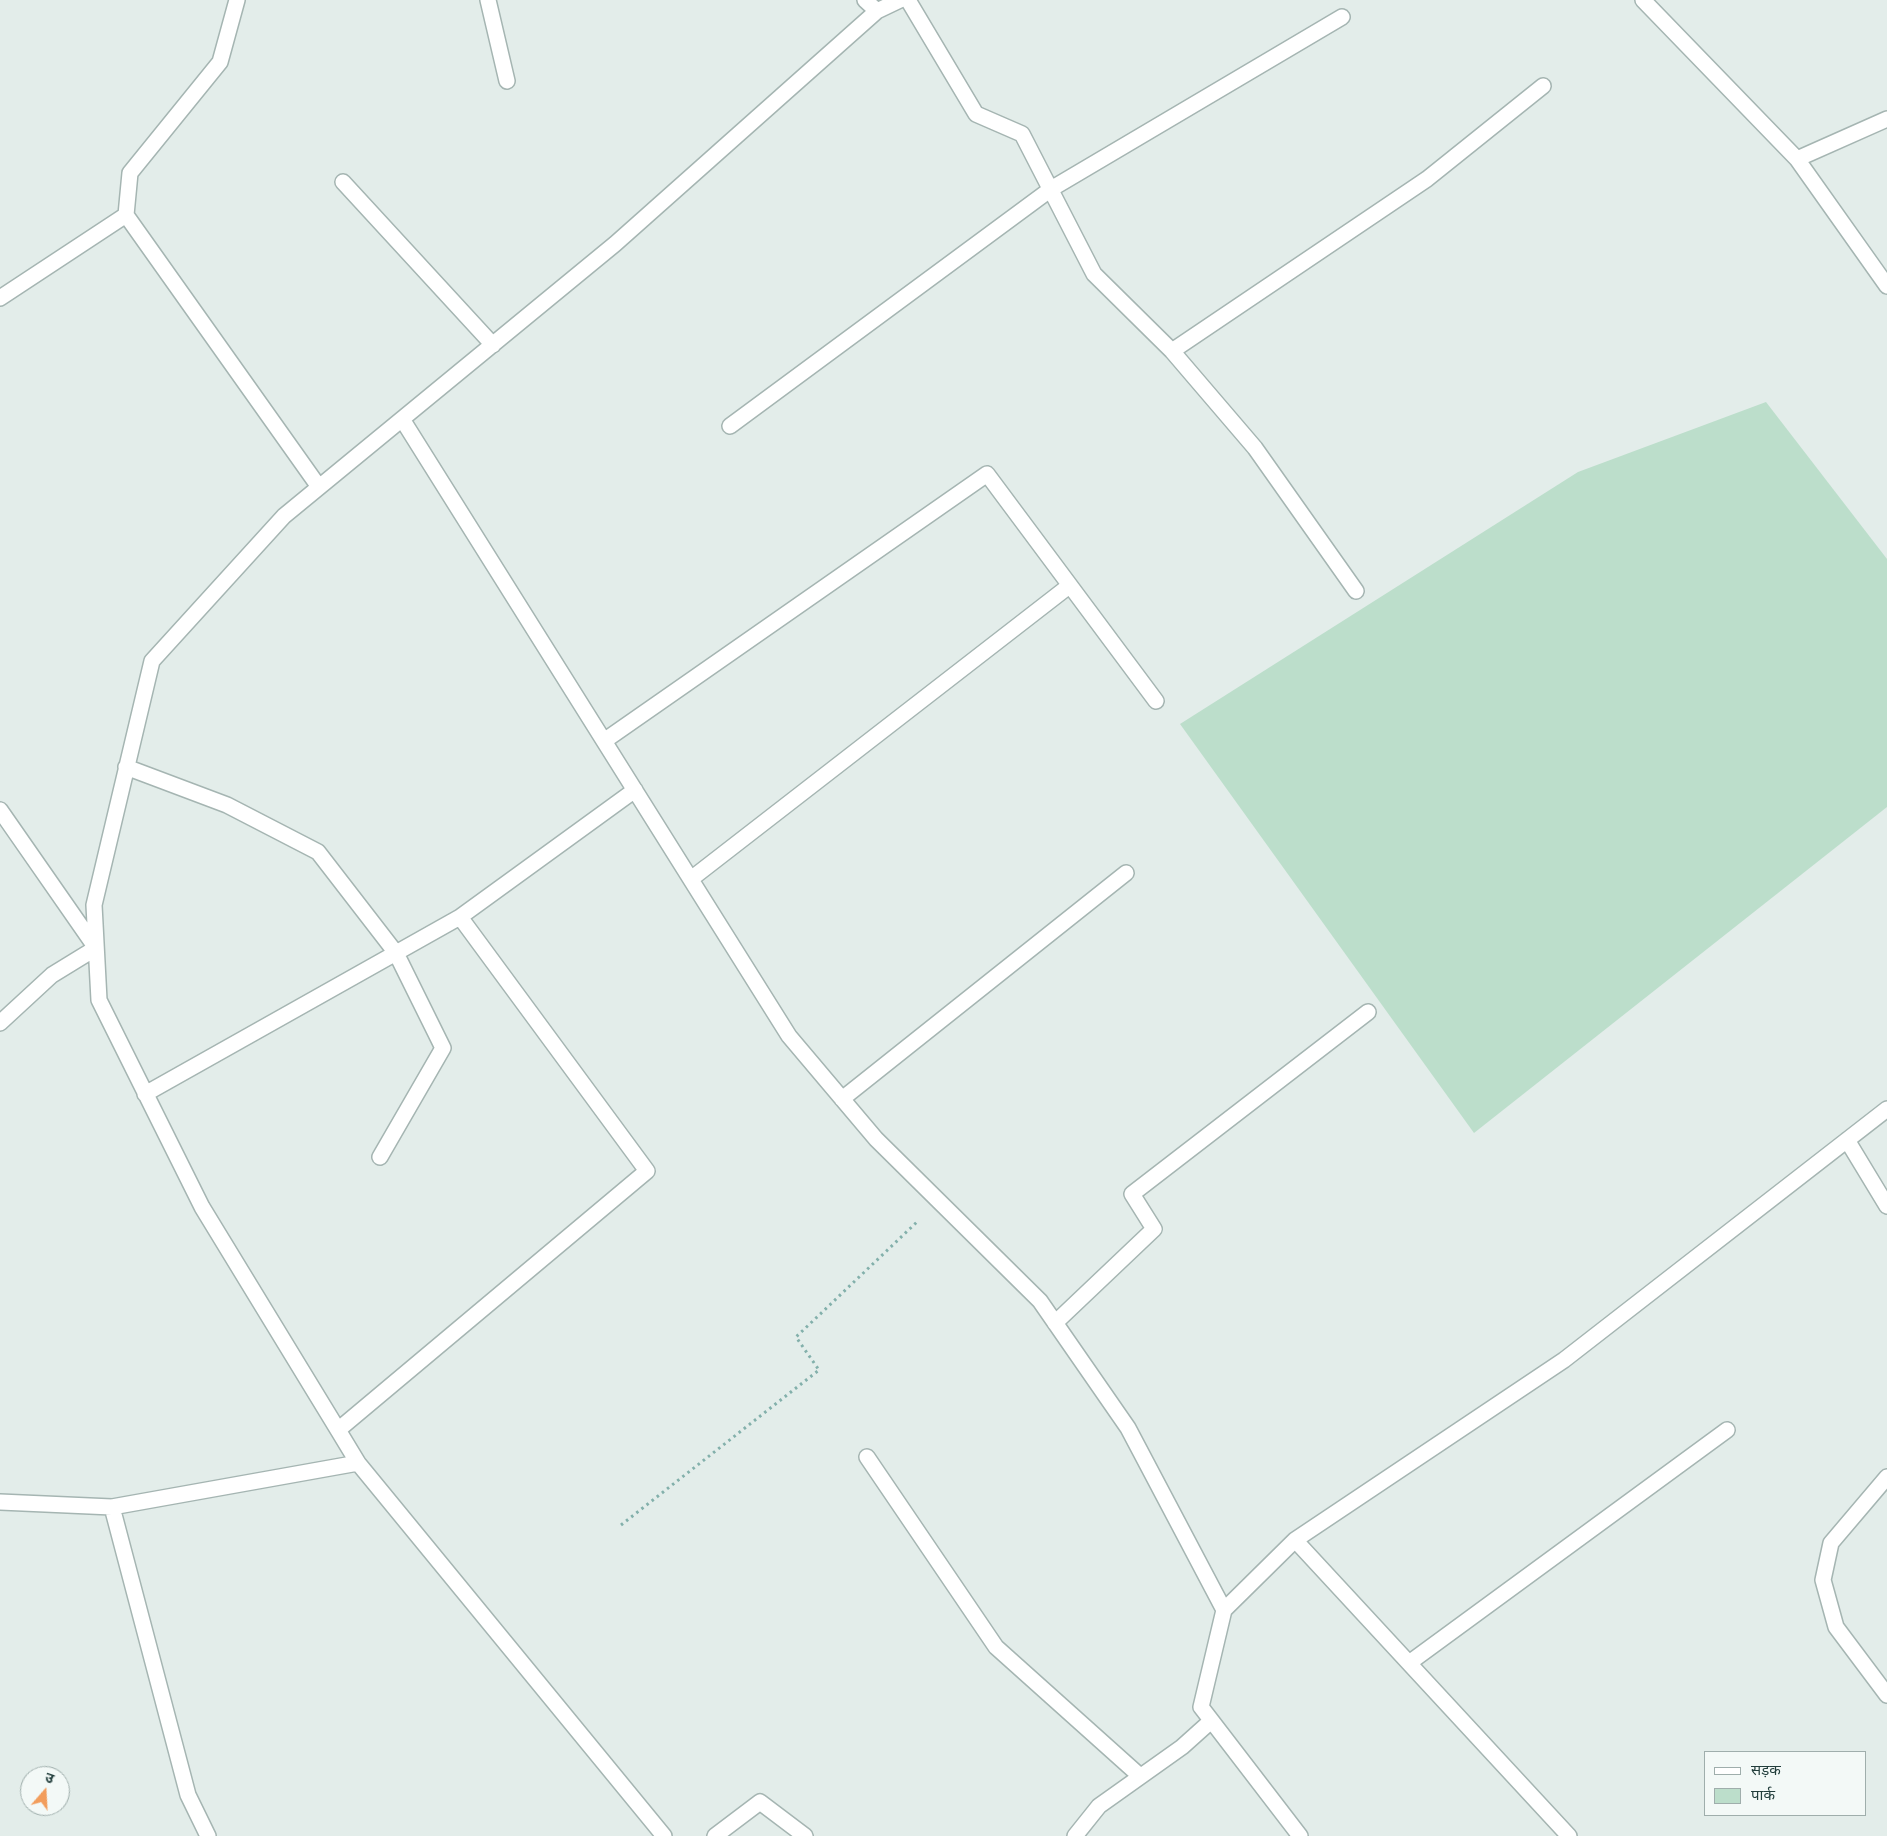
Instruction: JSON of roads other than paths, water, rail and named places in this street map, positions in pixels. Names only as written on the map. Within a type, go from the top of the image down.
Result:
[{"type":"street","points":[[238,0],[220,62],[130,173],[126,215],[319,487]]},
{"type":"street","points":[[488,0],[507,81]]},
{"type":"street","points":[[865,0],[877,11]]},
{"type":"street","points":[[664,1836],[358,1463],[202,1207],[99,1000],[94,905],[152,660],[284,516],[615,244],[877,11],[900,0]]},
{"type":"street","points":[[908,0],[976,114],[1022,134],[1094,274],[1172,351],[1255,448],[1356,591]]},
{"type":"street","points":[[1643,0],[1797,159],[1887,286]]},
{"type":"street","points":[[730,426],[1051,189],[1342,17]]},
{"type":"street","points":[[1172,351],[1427,179],[1543,86]]},
{"type":"street","points":[[1797,159],[1887,119]]},
{"type":"street","points":[[344,182],[493,345]]},
{"type":"street","points":[[0,298],[126,215]]},
{"type":"street","points":[[402,419],[789,1036],[876,1139],[1040,1301],[1128,1428],[1224,1610]]},
{"type":"street","points":[[604,741],[987,474],[1156,700]]},
{"type":"street","points":[[691,879],[1069,586]]},
{"type":"street","points":[[126,767],[227,805],[318,852],[396,953],[443,1048],[380,1157]]},
{"type":"street","points":[[145,1094],[460,917],[635,790]]},
{"type":"street","points":[[0,810],[96,948]]},
{"type":"street","points":[[842,1099],[1126,873]]},
{"type":"street","points":[[338,1430],[647,1171],[460,917]]},
{"type":"street","points":[[0,1023],[52,975],[96,948]]},
{"type":"street","points":[[1055,1323],[1154,1229],[1132,1194],[1368,1012]]},
{"type":"street","points":[[1300,1836],[1201,1707],[1224,1610],[1295,1540],[1564,1360],[1887,1109]]},
{"type":"street","points":[[1847,1140],[1887,1206]]},
{"type":"street","points":[[1409,1663],[1727,1430]]},
{"type":"street","points":[[868,1458],[996,1647],[1140,1776]]},
{"type":"street","points":[[0,1502],[112,1507],[358,1463]]},
{"type":"street","points":[[1887,1476],[1831,1543],[1823,1580],[1836,1627],[1887,1695]]},
{"type":"street","points":[[112,1507],[188,1795],[208,1836]]},
{"type":"street","points":[[1295,1540],[1569,1836]]},
{"type":"street","points":[[1075,1836],[1099,1806],[1182,1747],[1211,1721]]},
{"type":"street","points":[[715,1836],[760,1802],[805,1836]]}]
